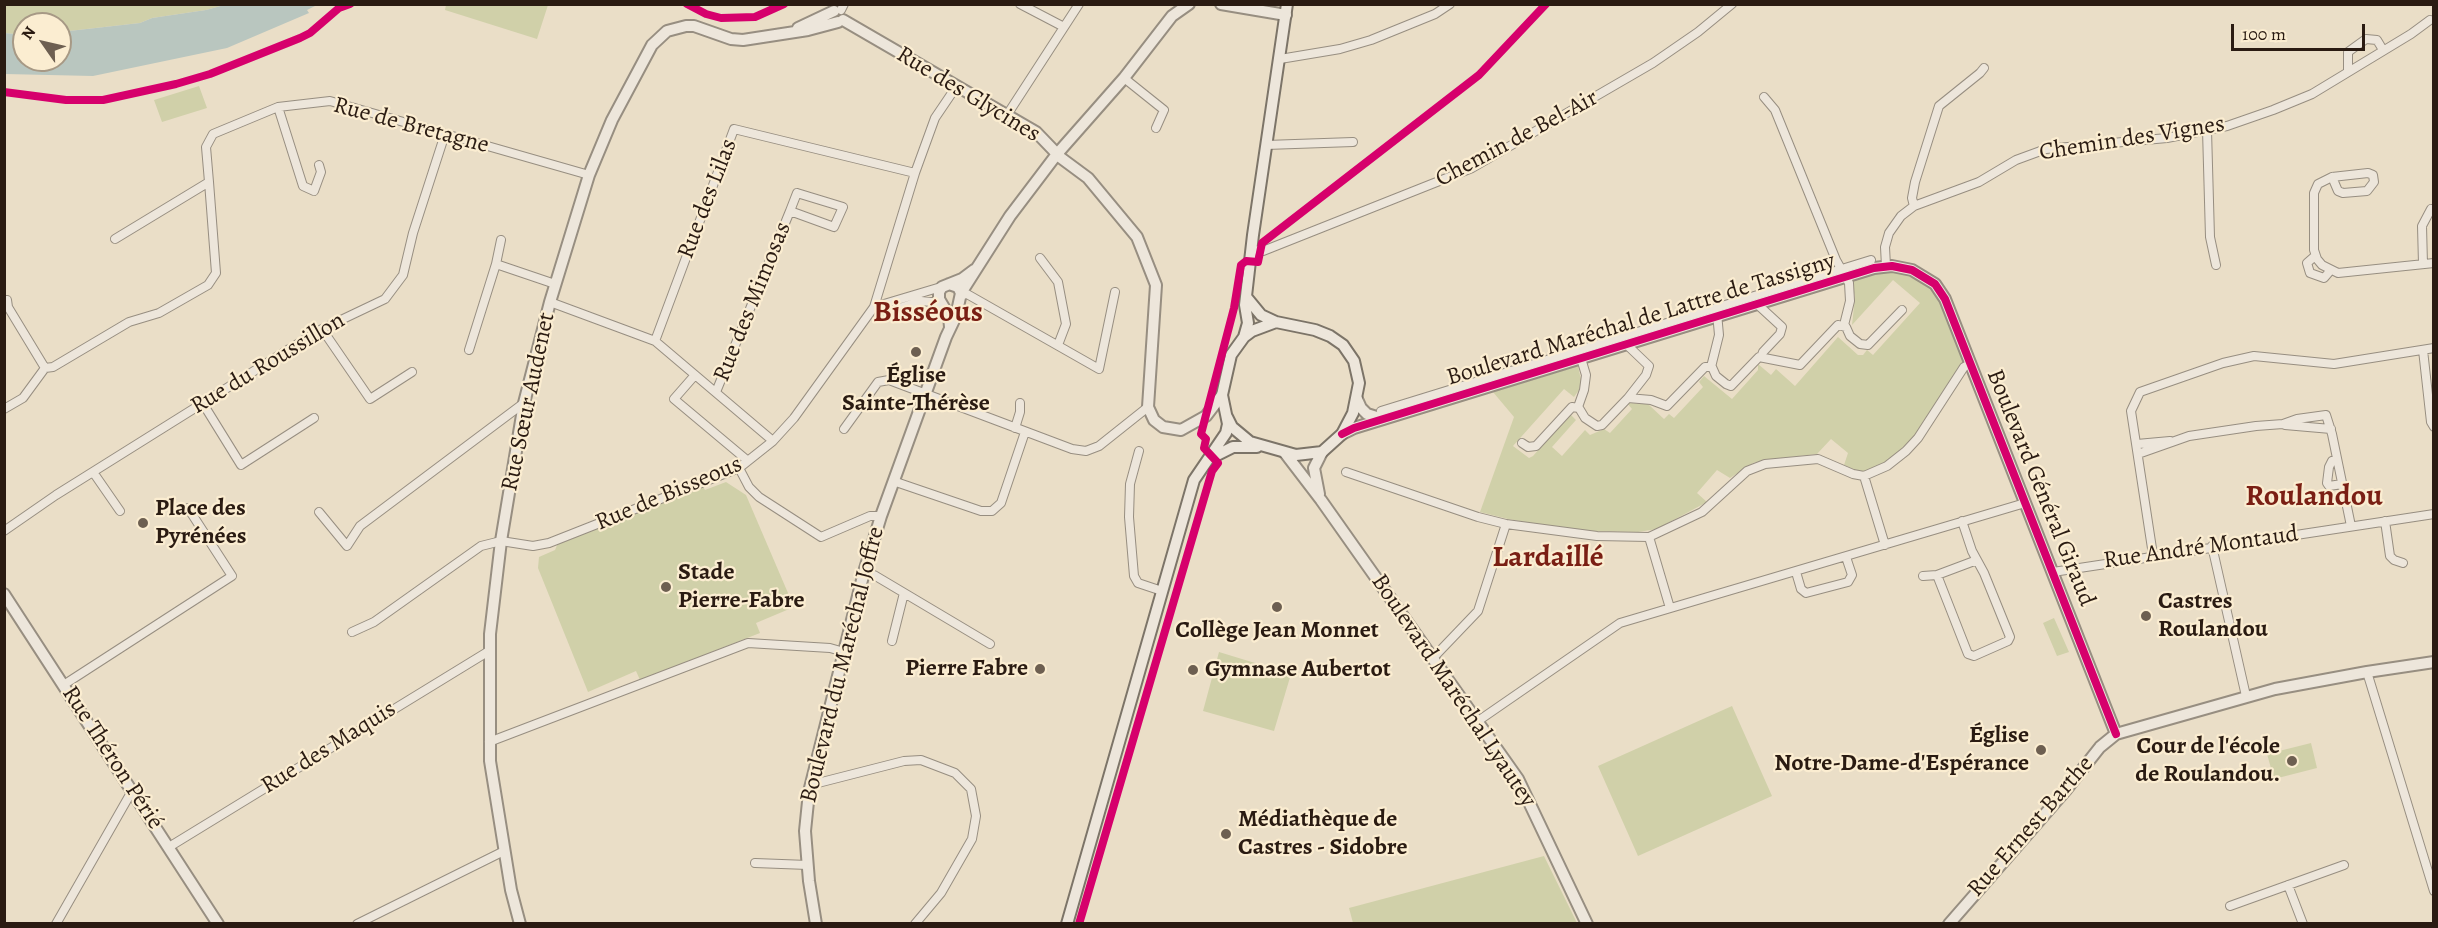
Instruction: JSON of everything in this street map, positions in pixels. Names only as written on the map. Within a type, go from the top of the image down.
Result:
[{"type":"street","points":[[1020,4],[1064,27]]},
{"type":"street","points":[[1007,115],[1079,4]]},
{"type":"street","name":"Boulevard du Maréchal Joffre","points":[[816,924],[808,865],[805,818],[812,782],[864,572],[881,516],[950,327],[955,320],[961,296],[974,270],[1026,194],[1057,154],[1124,78],[1172,16],[1189,4]]},
{"type":"street","points":[[1206,416],[1222,395],[1231,355],[1244,337],[1248,323],[1245,305],[1287,10],[1221,4]]},
{"type":"street","points":[[1280,59],[1340,49],[1371,40],[1435,14],[1450,4]]},
{"type":"street","name":"Chemin de Bel-Air","points":[[1252,250],[1263,251],[1472,168],[1653,63],[1698,32],[1732,4]]},
{"type":"street","name":"Rue Sœur Audenet","points":[[520,924],[504,851],[490,761],[489,651],[501,541],[524,403],[555,284],[589,175],[612,120],[652,45],[667,32],[694,26],[731,39],[743,40],[792,31],[840,13]]},
{"type":"street","name":"Rue des Glycines","points":[[840,13],[957,87],[1036,132],[1057,154],[1088,178],[1137,237],[1156,285],[1148,407]]},
{"type":"street","name":"Chemin des Vignes","points":[[1886,266],[1885,247],[1888,233],[1901,216],[1914,206],[1968,187],[2016,160],[2046,149],[2067,145],[2146,141],[2236,123],[2302,99],[2411,34],[2430,20]]},
{"type":"street","points":[[2348,72],[2348,52],[2366,39],[2377,40],[2382,50]]},
{"type":"street","points":[[1914,206],[1912,198],[1915,182],[1939,106],[1984,68]]},
{"type":"street","points":[[1124,78],[1164,110],[1156,128]]},
{"type":"street","name":"Rue de Bisseous","points":[[501,541],[533,546],[549,543],[739,468],[773,441],[794,418],[874,307],[915,173],[935,118],[957,87]]},
{"type":"street","points":[[1764,97],[1775,110],[1843,273]]},
{"type":"street","name":"Rue de Bretagne","points":[[45,368],[53,367],[129,322],[159,313],[208,285],[216,273],[206,147],[213,134],[278,107],[330,101],[589,175]]},
{"type":"street","points":[[278,107],[303,186],[314,191],[321,172],[319,165]]},
{"type":"street","name":"Rue des Lilas","points":[[655,341],[734,129],[915,173]]},
{"type":"street","points":[[2207,130],[2210,237],[2216,266]]},
{"type":"street","name":"Rue du Roussillon","points":[[4,531],[202,402],[322,329],[384,299],[403,275],[413,233],[445,134]]},
{"type":"street","points":[[1266,145],[1353,142]]},
{"type":"street","points":[[2332,177],[2338,191],[2343,193],[2367,191],[2373,185],[2375,178],[2368,172],[2332,177],[2320,182],[2314,193],[2315,256],[2330,271],[2338,273],[2433,263]]},
{"type":"street","points":[[115,239],[209,182]]},
{"type":"street","name":"Rue des Mimosas","points":[[716,392],[797,193],[843,207],[834,227],[790,211]]},
{"type":"street","points":[[2423,264],[2422,226],[2431,209]]},
{"type":"street","points":[[469,350],[501,240]]},
{"type":"street","points":[[2315,256],[2307,263],[2310,273],[2324,278],[2330,271]]},
{"type":"street","points":[[1040,258],[1058,282],[1066,324],[1058,345]]},
{"type":"street","name":"Boulevard Maréchal de Lattre de Tassigny","points":[[1580,354],[1627,345],[1717,312],[1757,304],[1843,273],[1871,260]]},
{"type":"street","points":[[495,264],[555,284]]},
{"type":"street","name":"Boulevard Maréchal de Lattre de Tassigny","points":[[1342,434],[1382,415],[1843,273],[1886,266],[1898,266],[1912,270]]},
{"type":"street","name":"Boulevard du Maréchal Joffre","points":[[946,285],[962,279],[974,270]]},
{"type":"street","name":"Boulevard Général Giraud","points":[[1912,270],[1928,278],[1942,294],[2116,734]]},
{"type":"street","name":"Boulevard Maréchal de Lattre de Tassigny","points":[[1843,273],[1851,295],[1844,325]]},
{"type":"street","points":[[946,285],[938,296],[949,316],[950,327]]},
{"type":"street","points":[[874,307],[914,294],[935,291],[946,285],[958,287],[961,296]]},
{"type":"street","points":[[874,307],[890,311],[921,301],[951,307],[961,296],[967,294],[1099,369],[1115,292]]},
{"type":"street","points":[[1247,298],[1261,315],[1276,322],[1324,333],[1343,345],[1354,361],[1358,372],[1357,399],[1342,434],[1322,452],[1314,464],[1316,487],[1321,500]]},
{"type":"street","points":[[4,409],[23,398],[45,368],[8,307],[7,300]]},
{"type":"street","points":[[550,302],[655,341],[773,441]]},
{"type":"street","name":"Boulevard Maréchal de Lattre de Tassigny","points":[[1717,312],[1719,335],[1711,367],[1716,376],[1731,386],[1761,357],[1780,334],[1782,327],[1757,304]]},
{"type":"street","points":[[1761,357],[1801,364],[1838,325],[1844,325],[1855,340],[1868,345],[1902,310]]},
{"type":"street","points":[[1244,337],[1259,327],[1276,322]]},
{"type":"street","points":[[322,329],[370,399],[412,372]]},
{"type":"street","name":"Boulevard Maréchal de Lattre de Tassigny","points":[[1580,354],[1586,375],[1578,408],[1585,418],[1597,426],[1602,425],[1628,398],[1646,375],[1649,366],[1627,345]]},
{"type":"street","points":[[2153,555],[2131,408],[2138,393],[2223,363],[2259,356],[2334,364],[2433,348]]},
{"type":"street","points":[[2423,350],[2433,427]]},
{"type":"street","points":[[1346,472],[1478,517],[1506,524],[1597,536],[1649,537],[1702,512],[1743,474],[1765,464],[1818,459],[1853,474],[1864,476],[1894,461],[1913,444],[1964,367],[1970,364]]},
{"type":"street","points":[[1628,398],[1650,400],[1667,406],[1700,370],[1711,367]]},
{"type":"street","points":[[695,375],[674,399],[748,462]]},
{"type":"street","points":[[844,429],[878,382],[889,381],[1072,449],[1086,451],[1099,446],[1148,407],[1154,420],[1172,430],[1181,430],[1206,416],[1217,414],[1227,417],[1240,435],[1263,446],[1285,453],[1306,455],[1322,452]]},
{"type":"street","points":[[1067,924],[1194,480],[1222,442],[1227,429],[1222,395]]},
{"type":"street","points":[[1357,399],[1367,414],[1382,415]]},
{"type":"street","points":[[202,402],[241,465],[314,418]]},
{"type":"street","points":[[319,512],[347,546],[360,526],[524,403]]},
{"type":"street","points":[[1015,428],[1020,403]]},
{"type":"street","points":[[1522,443],[1528,447],[1536,446],[1568,410],[1578,408]]},
{"type":"street","points":[[2137,444],[2283,424],[2297,419],[2324,415],[2328,417],[2331,429],[2351,526]]},
{"type":"street","points":[[2283,424],[2298,428],[2331,429]]},
{"type":"street","points":[[893,481],[981,511],[992,511],[1001,503],[1025,432]]},
{"type":"street","points":[[2138,454],[2146,453],[2172,441]]},
{"type":"street","points":[[1201,468],[1228,449],[1263,446]]},
{"type":"street","points":[[1139,451],[1130,484],[1129,518],[1134,576],[1138,584],[1162,591]]},
{"type":"street","name":"Boulevard Maréchal Lyautey","points":[[1285,453],[1321,500],[1518,779],[1587,924]]},
{"type":"street","points":[[2337,459],[2332,461],[2329,467],[2327,483],[2329,486],[2342,484]]},
{"type":"street","points":[[739,468],[749,488],[759,497],[821,537],[870,516],[881,516]]},
{"type":"street","points":[[93,472],[120,511]]},
{"type":"street","points":[[1864,476],[1885,545]]},
{"type":"street","points":[[1478,721],[1616,625],[2025,503]]},
{"type":"street","points":[[65,684],[232,576],[188,508]]},
{"type":"street","name":"Rue André Montaud","points":[[2053,572],[2433,514]]},
{"type":"street","points":[[1937,575],[1968,654],[1974,656],[2005,643],[2010,637],[1962,521]]},
{"type":"street","points":[[2385,521],[2390,556],[2403,563]]},
{"type":"street","points":[[1433,658],[1478,612],[1506,524]]},
{"type":"street","points":[[1649,537],[1670,608]]},
{"type":"street","points":[[352,632],[374,622],[481,546],[501,541]]},
{"type":"street","points":[[2212,546],[2246,696]]},
{"type":"street","points":[[1796,572],[1801,589],[1806,593],[1848,582],[1852,574],[1846,557]]},
{"type":"street","points":[[1923,576],[1937,575],[1977,560]]},
{"type":"street","points":[[864,572],[990,644]]},
{"type":"street","points":[[892,641],[904,593]]},
{"type":"street","name":"Rue Théron Périé","points":[[4,594],[65,684],[218,924]]},
{"type":"street","points":[[489,742],[748,643],[830,648],[844,652]]},
{"type":"street","name":"Rue des Maquis","points":[[169,847],[489,651]]},
{"type":"street","points":[[2116,734],[2246,696],[2367,672],[2433,662]]},
{"type":"street","points":[[2367,672],[2433,891]]},
{"type":"street","name":"Rue Ernest Barthe","points":[[1949,924],[2066,790],[2100,747],[2116,734]]},
{"type":"street","points":[[812,782],[818,783],[904,761],[921,760],[955,773],[971,789],[976,816],[972,838],[941,893],[915,924]]},
{"type":"street","points":[[56,924],[132,791]]},
{"type":"street","points":[[357,924],[504,851]]},
{"type":"street","points":[[755,863],[808,865]]},
{"type":"street","points":[[2230,906],[2344,865]]},
{"type":"street","points":[[2288,885],[2303,924]]},
{"type":"green space","points":[[446,4],[548,5],[537,39],[445,10]]},
{"type":"green space","points":[[4,5],[224,5],[152,18],[140,23],[72,31],[72,12],[12,12],[12,34],[5,33]]},
{"type":"green space","points":[[199,86],[207,108],[162,122],[154,100]]},
{"type":"green space","points":[[1886,270],[1911,273],[1930,286],[1943,307],[1965,359],[1915,436],[1889,460],[1864,472],[1855,470],[1844,465],[1848,453],[1831,439],[1817,454],[1753,463],[1730,478],[1717,470],[1697,493],[1707,502],[1657,529],[1638,532],[1589,531],[1554,527],[1480,512],[1514,417],[1493,392],[1578,366],[1581,380],[1579,390],[1574,397],[1564,389],[1513,446],[1529,458],[1570,414],[1576,420],[1552,447],[1562,456],[1585,430],[1590,435],[1604,429],[1610,433],[1632,409],[1627,403],[1648,404],[1664,419],[1669,414],[1674,418],[1703,387],[1699,382],[1704,376],[1732,399],[1758,370],[1758,364],[1771,375],[1776,369],[1795,386],[1838,337],[1858,355],[1863,355],[1867,350],[1873,355],[1920,303],[1893,280],[1852,325],[1855,297],[1851,279]]},
{"type":"green space","name":"Stade Pierre-Fabre","points":[[726,482],[746,495],[794,607],[756,623],[760,633],[640,680],[636,671],[588,692],[538,568],[539,557],[555,550],[558,543],[702,485],[705,490]]},
{"type":"green space","points":[[2054,618],[2069,652],[2057,656],[2043,623]]},
{"type":"green space","points":[[1219,652],[1291,674],[1274,731],[1203,711]]},
{"type":"green space","points":[[1732,706],[1772,796],[1638,856],[1598,766]]},
{"type":"green space","name":"Cour de l'école de Roulandou.","points":[[2311,743],[2317,768],[2274,779],[2267,754]]},
{"type":"green space","points":[[1544,856],[1577,923],[1353,923],[1349,908]]},
{"type":"shaded area","points":[[224,5],[317,5],[307,10],[309,13],[227,48],[93,76],[5,74],[5,33],[12,34],[12,72],[72,72],[72,31],[140,23],[152,18]]},
{"type":"cycle path","points":[[4,92],[66,100],[103,100],[176,84],[210,74],[300,38],[310,33],[339,8],[350,4]]},
{"type":"cycle path","points":[[687,4],[706,14],[721,18],[755,17],[784,4]]},
{"type":"cycle path","points":[[1079,924],[1212,471],[1218,463],[1204,448],[1206,439],[1201,434],[1234,308],[1241,265],[1246,261],[1258,262],[1262,243],[1479,75],[1546,4]]},
{"type":"cycle path","points":[[1342,434],[1354,428],[1874,268],[1892,266],[1912,270],[1935,284],[1945,299],[2116,734]]},
{"type":"place","name":"Église Sainte-Thérèse","points":[[916,352]]},
{"type":"place","name":"Place des Pyrénées","points":[[143,523]]},
{"type":"place","name":"Stade Pierre-Fabre","points":[[666,587]]},
{"type":"place","name":"Collège Jean Monnet","points":[[1277,607]]},
{"type":"place","name":"Castres Roulandou","points":[[2146,616]]},
{"type":"place","name":"Pierre Fabre","points":[[1040,669]]},
{"type":"place","name":"Gymnase Aubertot","points":[[1193,670]]},
{"type":"place","name":"Église Notre-Dame-d'Espérance","points":[[2041,750]]},
{"type":"place","name":"Cour de l'école de Roulandou.","points":[[2292,761]]},
{"type":"place","name":"Médiathèque de Castres - Sidobre","points":[[1226,834]]},
{"type":"district","name":"Bisséous","points":[[928,314]]},
{"type":"district","name":"Roulandou","points":[[2314,498]]},
{"type":"district","name":"Lardaillé","points":[[1548,559]]}]
